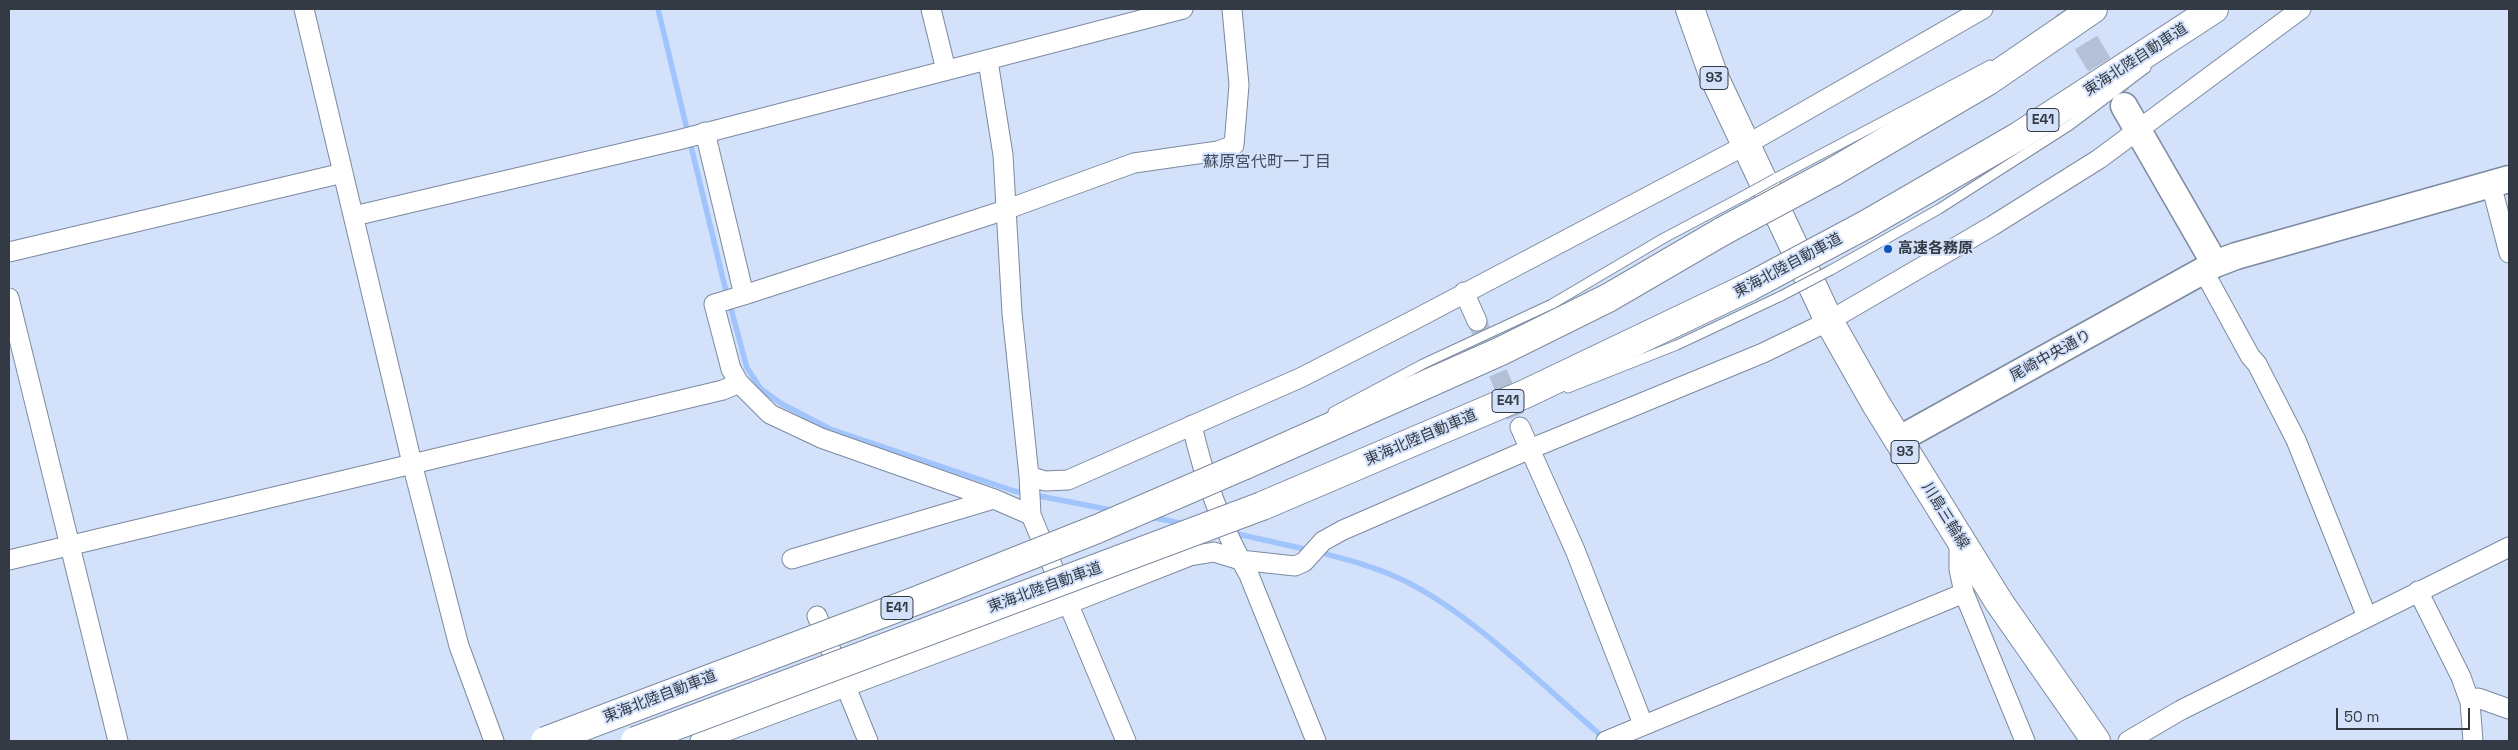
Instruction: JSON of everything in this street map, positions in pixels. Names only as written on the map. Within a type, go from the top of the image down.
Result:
[{"type":"main road","name":"93","points":[[1690,9],[1714,77],[1744,146]]},
{"type":"main road","name":"東海北陸自動車道","points":[[545,741],[927,597],[1097,529],[1501,351],[1608,298],[1833,172],[1988,82],[2090,10]]},
{"type":"main road","name":"東海北陸自動車道","points":[[635,741],[1262,506],[1525,394],[1749,287],[1867,224],[2019,136],[2210,11]]},
{"type":"main road","name":"川島三輪線","points":[[1744,146],[1829,322],[1898,440],[1998,602],[2096,741]]},
{"type":"street","points":[[304,9],[412,463],[459,646],[494,741]]},
{"type":"street","points":[[931,9],[946,70]]},
{"type":"street","points":[[354,216],[678,140],[1183,9]]},
{"type":"street","points":[[1031,512],[820,438],[770,414],[739,383],[731,369],[714,304],[1006,210],[1134,163],[1218,151],[1234,145],[1239,85],[1232,9]]},
{"type":"street","points":[[1029,481],[1068,480],[1300,378],[1744,146],[1983,9]]},
{"type":"street","points":[[700,741],[1068,604],[1190,556],[1214,552],[1237,553],[1295,566],[1304,562],[1323,541],[1343,530],[1530,449],[1763,353],[1829,322],[1992,226],[2099,159],[2301,9]]},
{"type":"street","points":[[988,60],[1003,155],[1012,313],[1031,512],[1126,741]]},
{"type":"street","points":[[2124,106],[2209,267],[2250,356],[2257,364],[2296,440],[2367,617]]},
{"type":"street","points":[[705,132],[733,298]]},
{"type":"street","points":[[9,252],[343,174]]},
{"type":"street","points":[[2500,182],[2509,253]]},
{"type":"street","name":"尾崎中央通り","points":[[1898,440],[2209,267],[2236,256],[2500,182]]},
{"type":"street","points":[[1464,292],[1477,320]]},
{"type":"street","points":[[9,298],[118,741]]},
{"type":"street","points":[[9,560],[69,544],[723,390],[739,383]]},
{"type":"street","points":[[1192,425],[1200,464],[1237,553],[1249,576],[1316,741]]},
{"type":"street","points":[[1520,426],[1575,550],[1643,724]]},
{"type":"street","points":[[792,559],[994,499]]},
{"type":"street","points":[[1959,539],[1959,569],[1964,593],[2025,741]]},
{"type":"street","points":[[2128,741],[2181,710],[2509,546]]},
{"type":"street","points":[[2418,591],[2461,677],[2470,702],[2473,741]]},
{"type":"street","points":[[1610,739],[1964,593]]},
{"type":"street","points":[[817,616],[868,741]]},
{"type":"street","points":[[2470,702],[2478,698],[2509,710]]},
{"type":"lane","points":[[2012,53],[2090,10]]},
{"type":"lane","points":[[1556,392],[1677,345],[1781,296],[1939,209],[2070,125],[2132,81],[2210,11]]},
{"type":"lane","points":[[1326,415],[1423,364],[1552,304],[1664,238],[1995,62]]},
{"type":"lane","points":[[1432,434],[1530,402]]},
{"type":"lane","points":[[1256,460],[1318,421]]},
{"type":"waterway","points":[[658,9],[724,283],[747,368],[761,389],[782,404],[830,429],[1014,491],[1116,511]]},
{"type":"waterway","points":[[1150,517],[1185,524]]},
{"type":"waterway","points":[[1233,533],[1309,550]]},
{"type":"waterway","points":[[1318,552],[1384,572],[1405,581],[1431,596],[1483,633],[1604,738]]},
{"type":"tunnel","points":[[2066,9],[2118,96]]},
{"type":"tunnel","points":[[1477,321],[1520,427]]},
{"type":"place","name":"高速各務原","points":[[1888,249]]},
{"type":"district","name":"蘇原宮代町一丁目","points":[[1267,163]]}]
